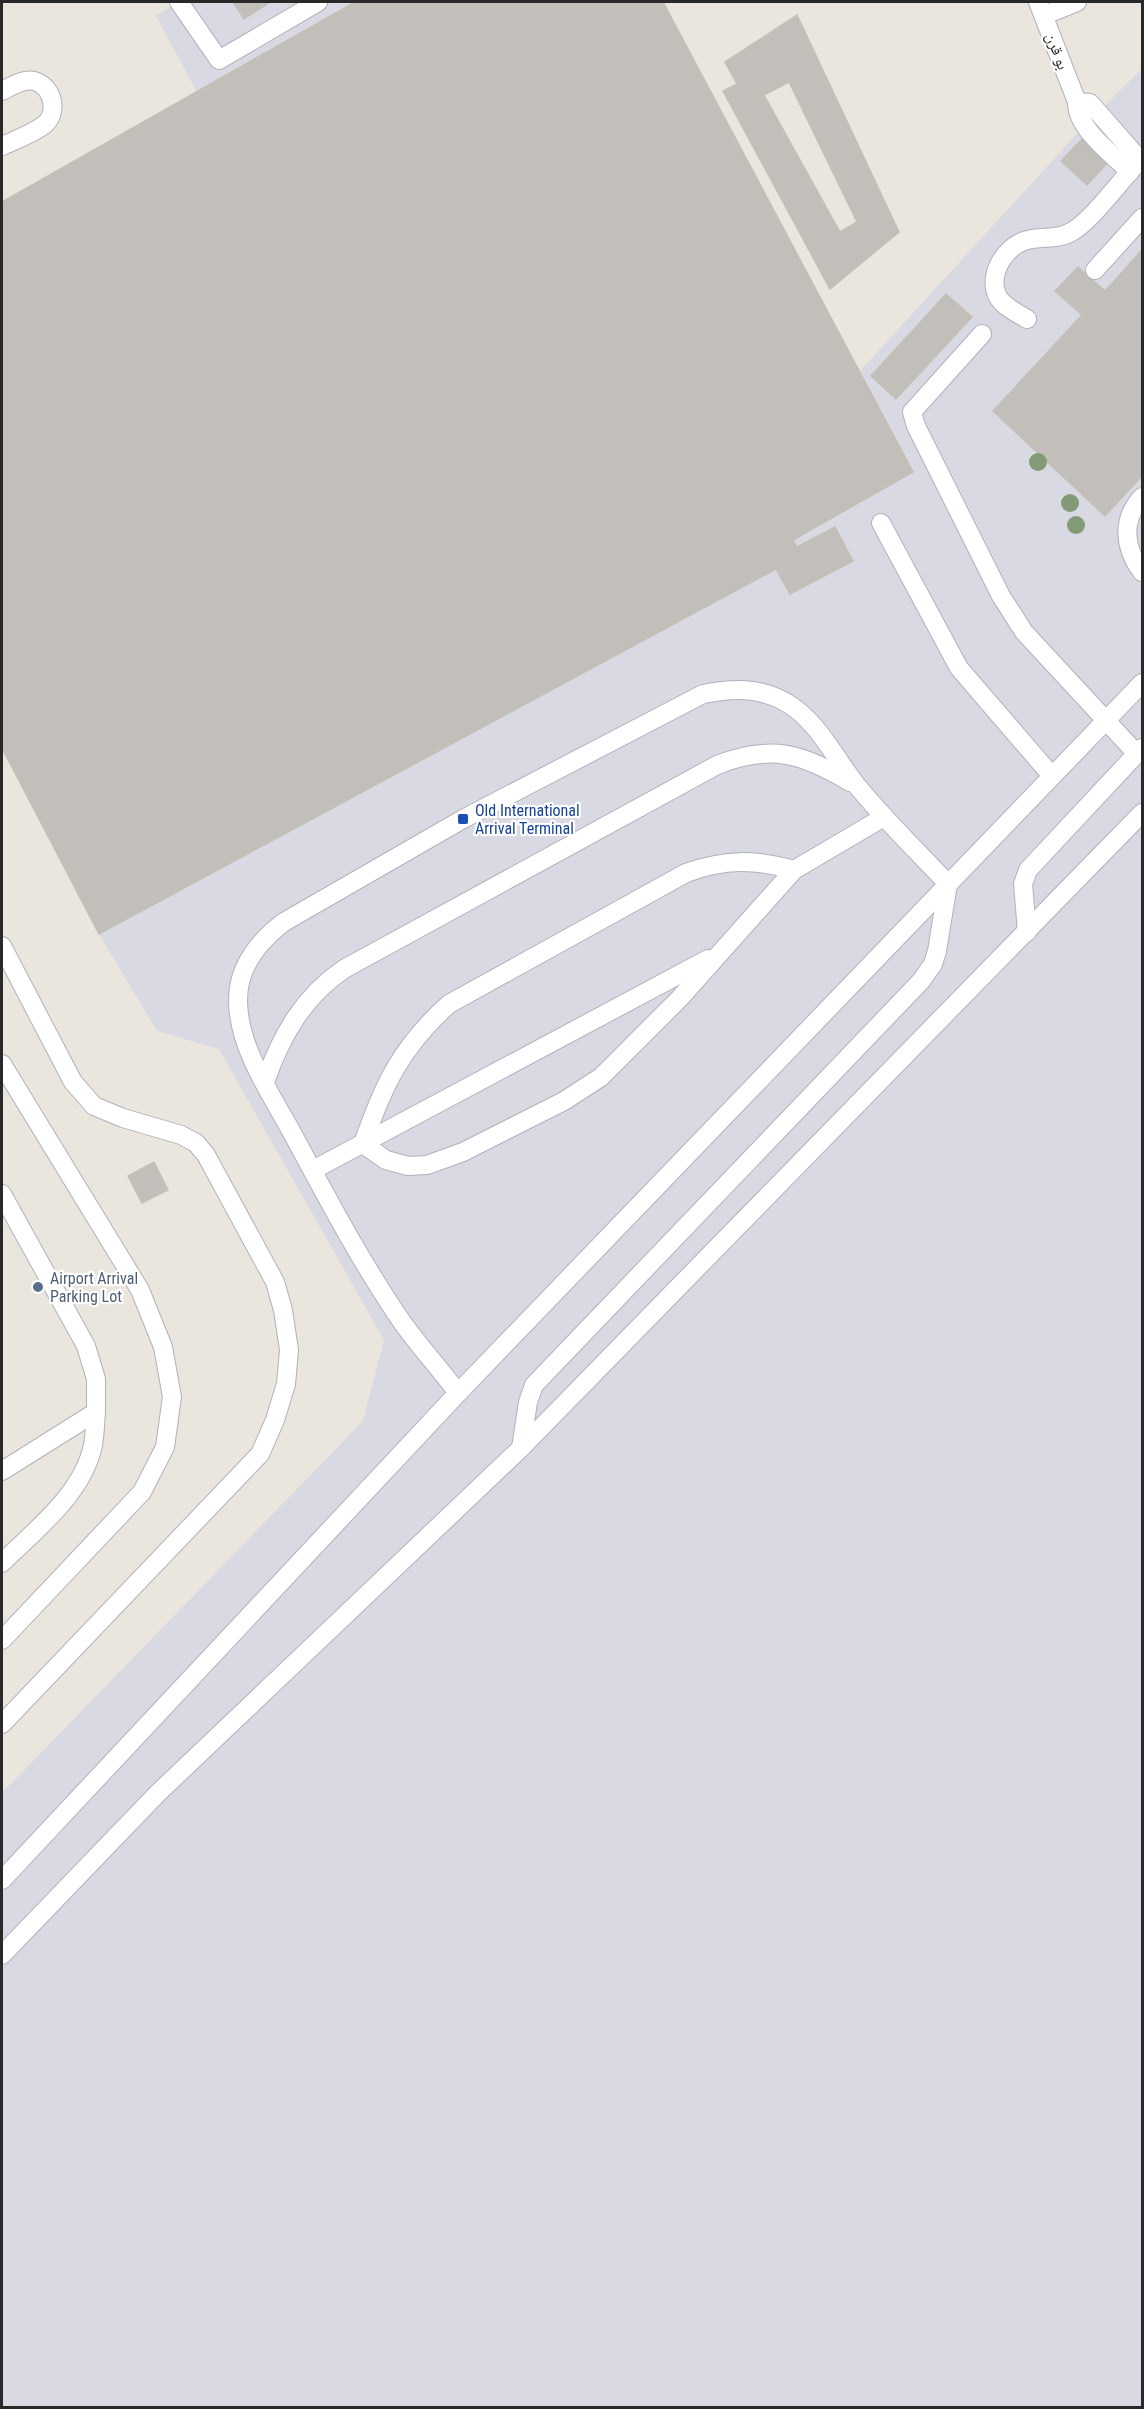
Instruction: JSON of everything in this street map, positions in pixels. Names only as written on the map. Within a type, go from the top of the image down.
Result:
[{"type":"lane","points":[[179,2],[219,60],[318,2]]},
{"type":"lane","points":[[1042,8],[1077,2]]},
{"type":"lane","name":"بو قرن","points":[[1042,8],[1077,102],[1077,112],[1085,125],[1137,163]]},
{"type":"lane","points":[[2,91],[24,81],[37,81],[47,90],[52,101],[52,114],[45,124],[2,147]]},
{"type":"lane","points":[[1027,319],[1004,304],[998,296],[995,286],[1000,262],[1015,245],[1025,241],[1050,239],[1075,230],[1137,163]]},
{"type":"lane","points":[[1095,270],[1143,218]]},
{"type":"lane","points":[[982,333],[912,411],[916,426],[1006,605],[1024,632],[1107,722],[1140,751],[1028,870],[1023,884],[1027,932]]},
{"type":"lane","points":[[1143,497],[1134,506],[1126,526],[1130,549],[1143,572]]},
{"type":"lane","points":[[881,523],[959,668],[1051,775]]},
{"type":"lane","points":[[2,1880],[458,1393],[1051,775],[1107,722],[1143,683]]},
{"type":"lane","points":[[458,1393],[402,1322],[313,1170],[265,1082],[241,1030],[238,1000],[241,976],[261,940],[284,922],[463,819],[703,694],[732,688],[761,692],[788,704],[811,723],[857,786],[948,884]]},
{"type":"lane","points":[[265,1082],[300,1008],[322,984],[344,969],[717,765],[742,755],[783,752],[807,759],[857,786]]},
{"type":"lane","points":[[2,1955],[158,1793],[521,1448],[1143,813]]},
{"type":"lane","points":[[363,1144],[386,1160],[408,1166],[427,1165],[446,1160],[528,1121],[601,1077],[680,998],[794,870],[884,817]]},
{"type":"lane","points":[[363,1144],[401,1056],[423,1028],[449,1004],[686,873],[711,864],[740,860],[767,862],[794,870]]},
{"type":"lane","points":[[521,1448],[528,1402],[534,1385],[921,981],[933,964],[937,951],[948,884]]},
{"type":"lane","points":[[2,946],[74,1082],[94,1106],[123,1118],[181,1135],[196,1143],[206,1155],[275,1282],[289,1350],[285,1384],[260,1454],[2,1724]]},
{"type":"lane","points":[[313,1170],[720,953]]},
{"type":"lane","points":[[2,1064],[140,1290],[163,1347],[172,1397],[165,1447],[142,1492],[2,1640]]},
{"type":"lane","points":[[2,1194],[86,1346],[96,1379],[93,1446],[79,1478],[57,1508],[2,1563]]},
{"type":"lane","points":[[2,1471],[96,1412]]},
{"type":"shaded area","points":[[178,2],[663,2],[859,372],[1085,125],[1142,69],[1142,2407],[2,2407],[2,1793],[363,1421],[384,1340],[219,1049],[157,1031],[99,934],[2,748],[2,202],[197,92],[156,16]]},
{"type":"building","points":[[233,2],[270,2],[244,19]]},
{"type":"building","points":[[355,2],[663,2],[913,472],[793,540],[797,547],[835,527],[853,561],[790,594],[776,569],[99,934],[2,748],[2,202]]},
{"type":"building","points":[[797,15],[899,232],[830,289],[723,91],[737,84],[725,62]],"holes":[[[789,82],[857,222],[840,232],[764,95]]]},
{"type":"building","points":[[1085,136],[1110,160],[1087,185],[1061,161]]},
{"type":"building","points":[[1142,250],[1142,476],[1105,516],[993,411],[1082,315],[1055,291],[1078,267],[1105,291]]},
{"type":"building","points":[[946,294],[972,317],[896,399],[871,376]]},
{"type":"building","points":[[154,1162],[168,1190],[142,1203],[128,1176]]},
{"type":"place","name":"Old International Arrival Terminal","points":[[463,819]]},
{"type":"place","name":"Airport Arrival Parking Lot","points":[[38,1287]]}]
